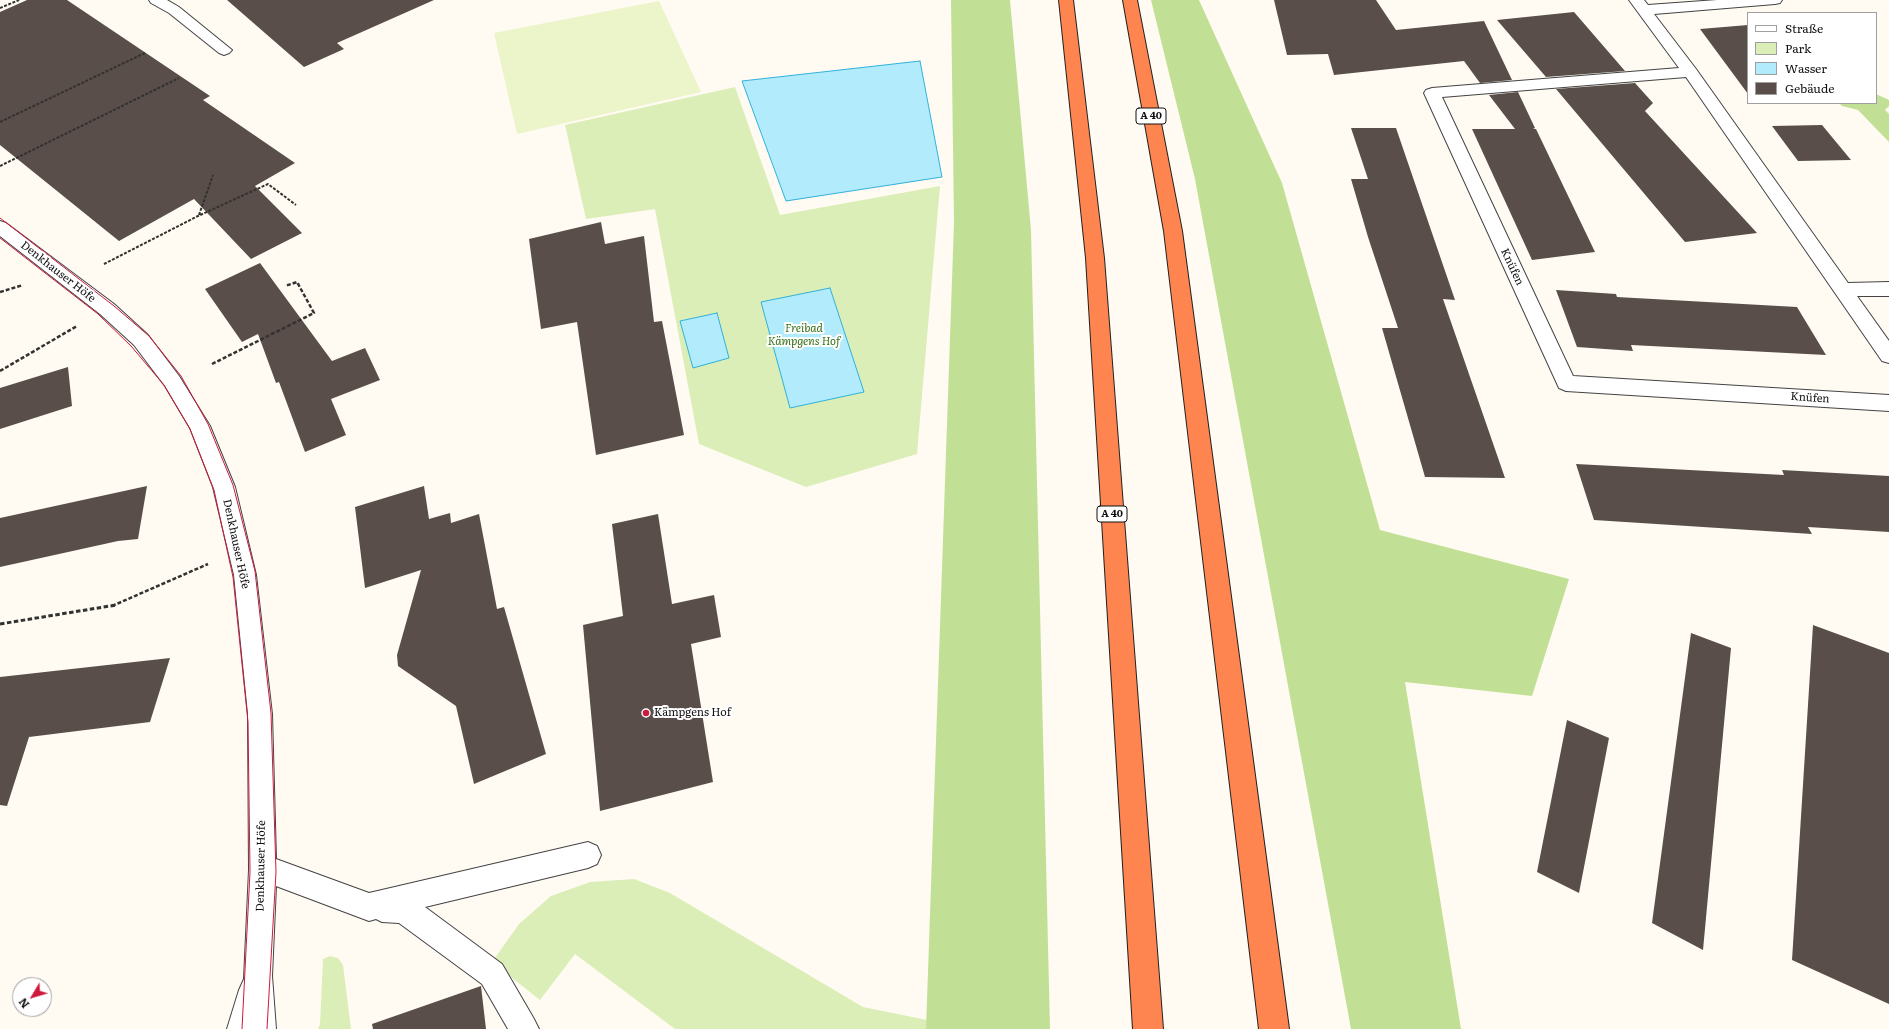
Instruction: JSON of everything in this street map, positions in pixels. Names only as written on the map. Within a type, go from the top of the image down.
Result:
[{"type":"highway","name":"A 40","points":[[1066,0],[1095,258],[1148,1029]]},
{"type":"highway","name":"A 40","points":[[1130,0],[1173,231],[1274,1029]]},
{"type":"street","points":[[156,0],[174,10],[224,50]]},
{"type":"street","points":[[1640,5],[1775,0]]},
{"type":"street","points":[[1640,5],[1690,72],[1889,356]]},
{"type":"street","name":"Knüfen","points":[[1690,72],[1432,93],[1566,383],[1889,403]]},
{"type":"street","name":"Denkhauser Höfe","points":[[0,227],[107,309],[141,340],[172,381],[200,426],[224,487],[245,575],[260,714],[263,870],[258,976],[261,1029]]},
{"type":"street","points":[[1843,290],[1889,289]]},
{"type":"street","points":[[369,907],[588,855]]},
{"type":"street","points":[[263,870],[276,872],[369,907],[404,909],[492,974],[524,1029]]},
{"type":"street","name":"Denkhauser Höfe","points":[[242,1029],[258,976]]},
{"type":"path","points":[[0,8],[19,0]]},
{"type":"path","points":[[0,122],[145,53]]},
{"type":"path","points":[[0,166],[179,78]]},
{"type":"path","points":[[198,216],[213,175]]},
{"type":"path","points":[[104,264],[198,216],[268,184],[296,205]]},
{"type":"path","points":[[212,364],[314,313],[297,282],[285,286]]},
{"type":"path","points":[[0,370],[107,309]]},
{"type":"path","points":[[0,624],[115,605],[239,551]]},
{"type":"green space","points":[[951,0],[1010,0],[1031,230],[1050,1029],[926,1029],[954,222]]},
{"type":"green space","points":[[1151,0],[1199,0],[1282,183],[1380,530],[1569,579],[1532,696],[1405,682],[1461,1029],[1351,1029],[1195,179]]},
{"type":"green space","points":[[659,1],[701,92],[517,134],[494,33]]},
{"type":"green space","name":"Freibad Kämpgens Hof","points":[[735,87],[780,215],[940,186],[917,454],[806,487],[699,444],[655,209],[586,219],[565,125]]},
{"type":"green space","points":[[1877,94],[1889,100],[1889,106],[1885,110],[1889,114],[1889,142],[1858,110],[1842,106],[1840,104],[1877,104]]},
{"type":"green space","points":[[634,879],[670,893],[863,1007],[927,1020],[926,1029],[675,1029],[575,954],[540,1000],[492,962],[519,924],[551,896],[590,882]]},
{"type":"green space","points":[[330,956],[338,958],[343,965],[351,1029],[318,1029],[320,1024],[323,959]]},
{"type":"water","points":[[920,61],[942,177],[786,201],[742,81]]},
{"type":"water","points":[[830,288],[864,392],[790,408],[761,302]]},
{"type":"water","points":[[717,313],[729,358],[693,368],[680,321]]},
{"type":"building","points":[[27,0],[67,0],[210,96],[203,100],[295,163],[255,186],[302,233],[251,259],[194,199],[119,241],[0,145],[0,12]]},
{"type":"building","points":[[227,0],[434,0],[337,43],[344,49],[304,67]]},
{"type":"building","points":[[1274,0],[1376,0],[1396,30],[1484,21],[1512,80],[1480,83],[1464,61],[1334,75],[1328,54],[1287,55]]},
{"type":"building","points":[[1574,12],[1625,71],[1546,77],[1497,20]]},
{"type":"building","points":[[1747,25],[1747,93],[1700,29]]},
{"type":"building","points":[[1635,83],[1653,103],[1645,111],[1757,233],[1685,242],[1556,89]]},
{"type":"building","points":[[1518,92],[1535,128],[1533,129],[1536,129],[1595,252],[1532,260],[1472,129],[1515,129],[1489,95]]},
{"type":"building","points":[[1822,125],[1851,160],[1798,161],[1772,126]]},
{"type":"building","points":[[1351,128],[1396,128],[1455,300],[1443,299],[1505,478],[1425,477],[1382,328],[1398,328],[1368,237],[1351,179],[1368,179]]},
{"type":"building","points":[[601,222],[605,244],[644,236],[654,322],[662,321],[684,435],[596,455],[577,322],[541,329],[529,239]]},
{"type":"building","points":[[260,263],[332,361],[365,348],[380,380],[331,399],[346,435],[305,452],[279,382],[276,383],[258,334],[242,342],[205,289]]},
{"type":"building","points":[[1556,290],[1616,294],[1617,297],[1797,307],[1826,355],[1631,345],[1633,351],[1577,347]]},
{"type":"building","points":[[68,367],[72,406],[0,429],[0,388]]},
{"type":"building","points":[[1576,464],[1784,475],[1782,470],[1889,476],[1889,532],[1808,527],[1812,534],[1594,520]]},
{"type":"building","points":[[147,486],[138,539],[118,541],[0,567],[0,518]]},
{"type":"building","points":[[424,486],[429,519],[450,513],[451,523],[479,514],[497,609],[504,607],[546,754],[474,784],[456,706],[398,666],[397,655],[421,570],[365,588],[355,507]]},
{"type":"building","name":"Kämpgens Hof","points":[[658,514],[672,604],[714,595],[721,637],[691,644],[713,782],[600,811],[583,625],[623,616],[612,524]]},
{"type":"building","points":[[1813,625],[1889,653],[1889,1004],[1792,960]]},
{"type":"building","points":[[1691,633],[1731,648],[1703,950],[1652,923]]},
{"type":"building","points":[[170,658],[150,722],[29,737],[7,806],[0,805],[0,677]]},
{"type":"building","points":[[1567,720],[1609,738],[1579,893],[1537,872]]},
{"type":"building","points":[[481,986],[486,1029],[373,1029],[372,1024]]},
{"type":"tram line","points":[[0,218],[114,306],[149,336],[181,376],[208,424],[233,485],[255,571],[271,713],[276,872],[267,1029]]},
{"type":"tram line","points":[[0,238],[98,314],[131,346],[164,385],[190,429],[214,490],[233,577],[248,722],[250,872],[242,1029]]},
{"type":"place","name":"Kämpgens Hof","points":[[646,713]]}]
